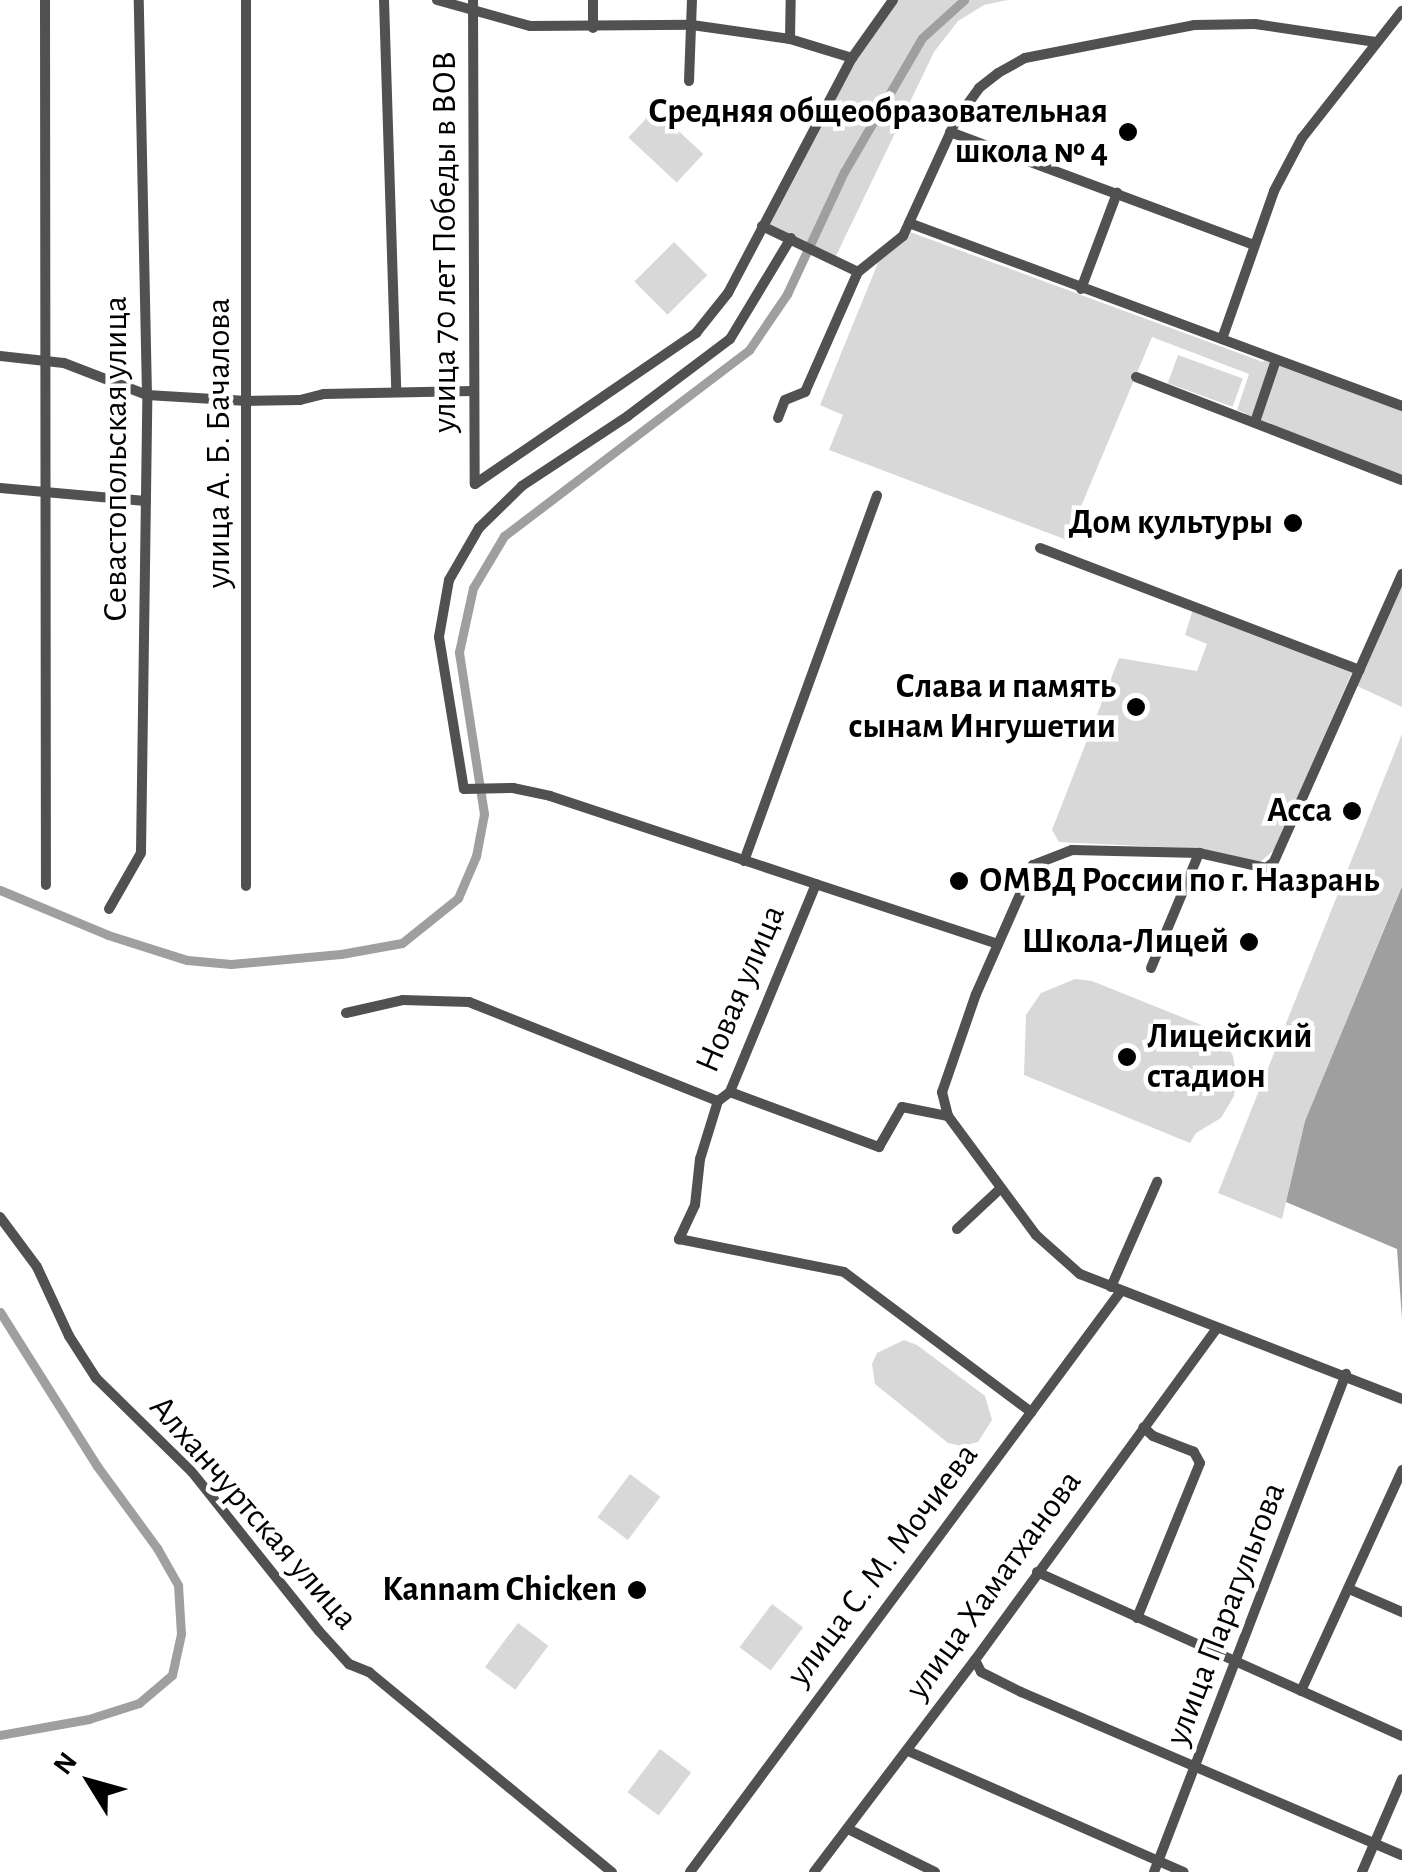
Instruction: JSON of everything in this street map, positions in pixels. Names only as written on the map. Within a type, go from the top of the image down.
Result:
[{"type":"street","points":[[45,0],[46,884]]},
{"type":"street","name":"Севастопольская улица","points":[[110,909],[141,853],[147,395],[140,0]]},
{"type":"street","name":"улица А. Б. Бачалова","points":[[246,0],[246,886]]},
{"type":"street","points":[[384,0],[396,391]]},
{"type":"street","points":[[437,0],[472,6],[530,26],[692,25],[790,39],[852,58]]},
{"type":"street","points":[[593,0],[593,28]]},
{"type":"street","points":[[688,81],[692,0]]},
{"type":"street","points":[[790,0],[790,39]]},
{"type":"street","points":[[858,272],[762,226],[852,58],[892,0]]},
{"type":"street","name":"улица 70 лет Победы в ВОВ","points":[[472,6],[475,484],[696,334],[728,293],[762,226]]},
{"type":"street","points":[[1222,339],[1274,191],[1302,138],[1402,12]]},
{"type":"street","points":[[778,418],[784,400],[805,392],[858,272],[903,236],[950,132],[979,88],[998,73],[1024,58],[1194,25],[1255,24],[1376,42]]},
{"type":"street","points":[[950,132],[1254,245]]},
{"type":"street","points":[[1081,289],[1117,193]]},
{"type":"street","points":[[910,223],[1402,406]]},
{"type":"street","points":[[797,241],[730,339],[628,416],[522,486],[480,528],[449,580],[440,637],[464,789],[550,796],[816,884]]},
{"type":"street","points":[[0,356],[64,363],[147,395],[247,402],[396,391],[472,392]]},
{"type":"street","points":[[1255,422],[1276,360]]},
{"type":"street","points":[[1136,377],[1402,480]]},
{"type":"street","points":[[0,488],[146,501]]},
{"type":"street","points":[[744,861],[877,496]]},
{"type":"street","points":[[1040,548],[1359,670]]},
{"type":"street","points":[[1402,574],[1274,862],[1266,868],[1199,852],[1072,850],[1052,854],[1027,874],[944,1078],[948,1116],[1036,1235],[1080,1274],[1346,1374],[1402,1399]]},
{"type":"street","points":[[1151,968],[1199,852]]},
{"type":"street","name":"Новая улица","points":[[998,944],[816,884],[730,1092],[718,1101],[700,1158],[695,1205],[678,1239],[844,1272],[1031,1412]]},
{"type":"street","points":[[346,1013],[404,1000],[469,1002],[718,1101]]},
{"type":"street","points":[[730,1092],[879,1147],[902,1107],[948,1116]]},
{"type":"street","name":"улица С. М. Мочиева","points":[[690,1872],[1031,1412],[1116,1289],[1157,1182]]},
{"type":"street","points":[[956,1229],[1001,1188]]},
{"type":"street","name":"Алханчуртская улица","points":[[0,1217],[37,1267],[69,1336],[96,1378],[192,1472],[318,1631],[349,1664],[369,1672],[612,1872]]},
{"type":"street","name":"улица Хаматханова","points":[[814,1872],[908,1751],[1217,1328]]},
{"type":"street","name":"улица Парагульгова","points":[[1156,1867],[1346,1374]]},
{"type":"street","points":[[1137,1618],[1200,1463],[1194,1452],[1153,1436],[1142,1427]]},
{"type":"street","points":[[1301,1691],[1402,1470]]},
{"type":"street","points":[[1037,1572],[1402,1736]]},
{"type":"street","points":[[1349,1589],[1402,1612]]},
{"type":"street","points":[[975,1660],[981,1672],[1021,1692],[1402,1855]]},
{"type":"street","points":[[908,1751],[1156,1867],[1184,1872]]},
{"type":"street","points":[[1362,1872],[1402,1779]]},
{"type":"street","points":[[848,1830],[934,1872]]},
{"type":"shaded area","points":[[893,0],[1008,0],[984,5],[958,21],[934,52],[834,260],[762,226],[852,58]]},
{"type":"shaded area","points":[[655,109],[703,154],[677,183],[628,138]]},
{"type":"shaded area","points":[[910,232],[1263,362],[1266,356],[1402,406],[1402,480],[1244,418],[1245,413],[1237,410],[1249,374],[1152,337],[1067,540],[829,450],[843,415],[820,405],[880,258]]},
{"type":"shaded area","points":[[674,242],[707,275],[668,315],[634,282]]},
{"type":"shaded area","points":[[1178,355],[1243,379],[1233,407],[1168,383]]},
{"type":"shaded area","points":[[1402,574],[1402,707],[1353,684]]},
{"type":"shaded area","points":[[1193,609],[1352,672],[1275,849],[1259,863],[1204,849],[1059,842],[1052,830],[1119,658],[1197,671],[1207,644],[1185,635]]},
{"type":"shaded area","points":[[1402,734],[1402,885],[1305,1121],[1282,1219],[1218,1193]]},
{"type":"shaded area","points":[[1402,886],[1402,1319],[1397,1249],[1286,1202],[1305,1121]]},
{"type":"shaded area","points":[[1075,979],[1092,981],[1204,1026],[1224,1041],[1233,1056],[1237,1079],[1234,1096],[1221,1118],[1196,1133],[1190,1143],[1024,1075],[1026,1015],[1041,993]]},
{"type":"shaded area","points":[[904,1340],[917,1345],[985,1396],[992,1420],[978,1442],[962,1446],[948,1443],[875,1384],[872,1364],[877,1353]]},
{"type":"shaded area","points":[[630,1474],[660,1497],[628,1540],[598,1517]]},
{"type":"shaded area","points":[[772,1604],[803,1627],[771,1671],[740,1647]]},
{"type":"shaded area","points":[[518,1623],[548,1646],[515,1690],[485,1667]]},
{"type":"shaded area","points":[[660,1749],[691,1772],[659,1816],[628,1792]]},
{"type":"waterway","points":[[0,890],[108,935],[187,960],[231,964],[341,954],[402,943],[458,898],[476,856],[484,814],[459,652],[473,588],[504,536],[749,350],[787,294],[844,172],[922,38],[964,0]]},
{"type":"waterway","points":[[0,1312],[178,1585],[181,1634],[172,1675],[139,1703],[89,1719],[0,1735]]},
{"type":"place","name":"Средняя общеобразовательная школа № 4","points":[[1128,132]]},
{"type":"place","name":"Дом культуры","points":[[1293,523]]},
{"type":"place","name":"Слава и память сынам Ингушетии","points":[[1136,707]]},
{"type":"place","name":"Асса","points":[[1352,811]]},
{"type":"place","name":"ОМВД России по г. Назрань","points":[[959,881]]},
{"type":"place","name":"Школа-Лицей","points":[[1249,942]]},
{"type":"place","name":"Лицейский стадион","points":[[1127,1057]]},
{"type":"place","name":"Kannam Chicken","points":[[637,1590]]}]
